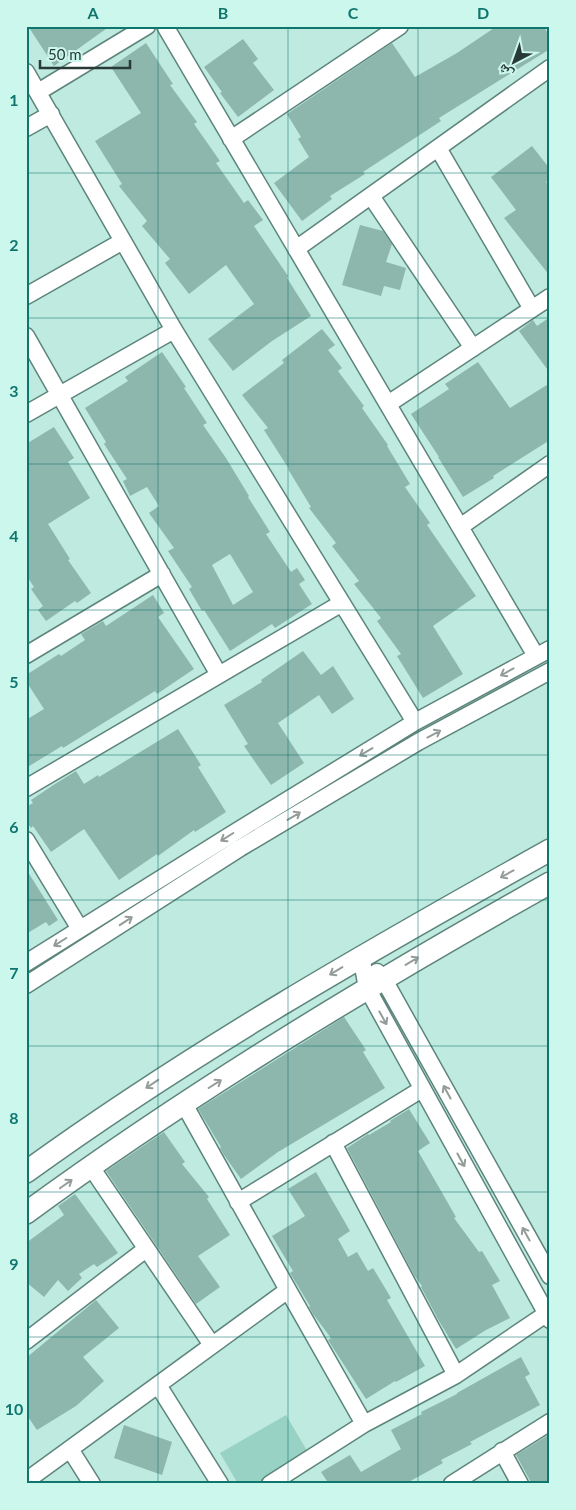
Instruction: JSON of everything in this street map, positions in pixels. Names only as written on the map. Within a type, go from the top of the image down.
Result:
[{"type":"main road","points":[[26,1172],[165,1076],[361,956],[550,850]]},
{"type":"main road","points":[[26,1213],[184,1104],[375,983],[550,883]]},
{"type":"street","points":[[38,92],[147,26]]},
{"type":"street","points":[[26,963],[415,722],[543,652],[460,527],[165,26]]},
{"type":"street","points":[[231,139],[400,26]]},
{"type":"street","points":[[296,250],[550,68]]},
{"type":"street","points":[[26,72],[174,330],[415,722]]},
{"type":"street","points":[[26,128],[51,114]]},
{"type":"street","points":[[438,148],[532,309]]},
{"type":"street","points":[[371,196],[473,348]]},
{"type":"street","points":[[26,296],[123,241]]},
{"type":"street","points":[[388,404],[550,297]]},
{"type":"street","points":[[26,414],[174,330]]},
{"type":"street","points":[[26,336],[219,675]]},
{"type":"street","points":[[460,527],[550,464]]},
{"type":"street","points":[[26,655],[162,574]]},
{"type":"street","points":[[26,788],[342,603]]},
{"type":"street","points":[[26,985],[256,839],[418,742],[550,671]]},
{"type":"street","points":[[26,840],[80,929]]},
{"type":"street","points":[[361,956],[375,983],[550,1276]]},
{"type":"street","points":[[270,1484],[364,1424],[456,1375],[548,1317],[422,1090],[375,983]]},
{"type":"street","points":[[238,1202],[422,1090]]},
{"type":"street","points":[[184,1104],[364,1424]]},
{"type":"street","points":[[333,1143],[456,1375]]},
{"type":"street","points":[[91,1167],[212,1345]]},
{"type":"street","points":[[26,1341],[146,1249]]},
{"type":"street","points":[[26,1482],[288,1290]]},
{"type":"street","points":[[158,1385],[220,1484]]},
{"type":"street","points":[[452,1484],[550,1422]]},
{"type":"street","points":[[70,1449],[92,1484]]},
{"type":"street","points":[[502,1451],[520,1484]]},
{"type":"green space","points":[[286,1415],[309,1454],[258,1484],[238,1484],[220,1453]]},
{"type":"building","points":[[28,26],[110,26],[54,66]]},
{"type":"building","points":[[497,26],[543,26],[550,36],[550,49],[439,118],[441,121],[363,172],[365,174],[330,196],[332,199],[302,221],[274,183],[309,157],[298,139],[301,137],[287,114],[392,43],[415,77],[457,53]]},
{"type":"building","points":[[243,39],[258,59],[253,63],[274,90],[238,117],[204,67]]},
{"type":"building","points":[[146,43],[173,84],[170,85],[197,122],[194,124],[220,161],[216,163],[244,203],[248,200],[263,220],[254,226],[288,276],[287,278],[311,316],[272,341],[233,371],[208,339],[254,304],[226,265],[189,294],[165,263],[170,259],[142,226],[147,221],[119,186],[122,184],[95,141],[141,113],[111,67]]},
{"type":"building","points":[[532,146],[550,169],[550,179],[546,182],[550,188],[550,276],[504,218],[516,210],[491,177]]},
{"type":"building","points":[[360,225],[383,231],[392,244],[386,262],[406,268],[400,290],[384,286],[381,296],[342,285]]},
{"type":"building","points":[[550,317],[550,373],[519,331],[533,320],[537,326]]},
{"type":"building","points":[[322,329],[335,345],[328,350],[342,368],[338,371],[364,406],[362,408],[388,445],[410,484],[405,487],[430,523],[427,525],[476,596],[433,626],[463,674],[423,698],[397,656],[401,654],[377,621],[381,618],[354,584],[359,581],[332,546],[336,543],[309,508],[311,507],[264,430],[268,428],[242,395],[284,363],[282,360]]},
{"type":"building","points":[[162,352],[186,387],[184,388],[207,423],[203,425],[226,458],[270,532],[266,534],[291,572],[297,568],[305,580],[299,584],[312,604],[275,628],[272,624],[230,651],[189,589],[192,587],[168,551],[174,548],[149,513],[159,506],[147,487],[130,496],[123,481],[127,479],[104,444],[106,442],[85,408],[128,381],[125,377]],"holes":[[[230,554],[253,592],[233,605],[212,565]]]},
{"type":"building","points":[[478,362],[510,408],[550,383],[550,440],[463,497],[411,414],[449,389],[445,384]]},
{"type":"building","points":[[54,427],[74,458],[68,462],[90,498],[48,524],[70,559],[68,560],[91,593],[77,603],[75,601],[46,621],[38,610],[43,606],[31,589],[34,587],[26,575],[26,444]]},
{"type":"building","points":[[153,595],[164,613],[158,617],[194,669],[157,694],[155,691],[63,748],[62,746],[26,768],[26,720],[44,709],[26,681],[26,675],[59,654],[61,656],[85,640],[81,634],[103,621],[106,626]]},
{"type":"building","points":[[303,651],[321,675],[333,666],[354,699],[332,714],[319,695],[278,723],[304,763],[271,785],[244,746],[248,744],[224,705],[262,682],[261,680]]},
{"type":"building","points":[[178,729],[201,765],[198,767],[226,812],[195,832],[194,830],[158,856],[157,854],[119,880],[84,829],[51,852],[33,826],[31,828],[26,821],[26,807],[33,803],[31,800],[76,771],[84,784],[98,775],[99,777]]},
{"type":"building","points":[[26,869],[58,920],[49,926],[46,922],[26,934]]},
{"type":"building","points":[[344,1017],[366,1050],[363,1052],[385,1088],[278,1152],[241,1179],[224,1155],[198,1109]]},
{"type":"building","points":[[409,1109],[430,1143],[418,1151],[456,1217],[454,1218],[479,1252],[482,1251],[500,1281],[492,1285],[510,1318],[486,1330],[456,1349],[439,1321],[422,1286],[414,1275],[347,1148]]},
{"type":"building","points":[[164,1132],[185,1162],[182,1164],[209,1197],[207,1199],[230,1235],[198,1256],[220,1287],[196,1304],[106,1171]]},
{"type":"building","points":[[316,1172],[350,1231],[338,1239],[348,1257],[357,1252],[368,1271],[373,1268],[391,1298],[387,1300],[425,1366],[395,1381],[366,1399],[328,1340],[331,1338],[313,1314],[290,1273],[293,1271],[272,1236],[305,1216],[288,1189]]},
{"type":"building","points":[[75,1194],[118,1253],[97,1267],[94,1264],[79,1274],[82,1278],[68,1291],[58,1280],[44,1297],[26,1282],[26,1243],[64,1215],[58,1206]]},
{"type":"building","points":[[96,1300],[119,1328],[83,1357],[104,1381],[76,1406],[37,1430],[26,1414],[26,1358]]},
{"type":"building","points":[[521,1357],[530,1374],[525,1377],[540,1405],[470,1442],[472,1444],[441,1460],[443,1463],[405,1484],[329,1484],[321,1472],[350,1455],[361,1472],[401,1449],[391,1430]]},
{"type":"building","points":[[124,1425],[172,1442],[162,1475],[114,1458]]},
{"type":"building","points":[[550,1434],[550,1484],[532,1484],[516,1455]]}]
